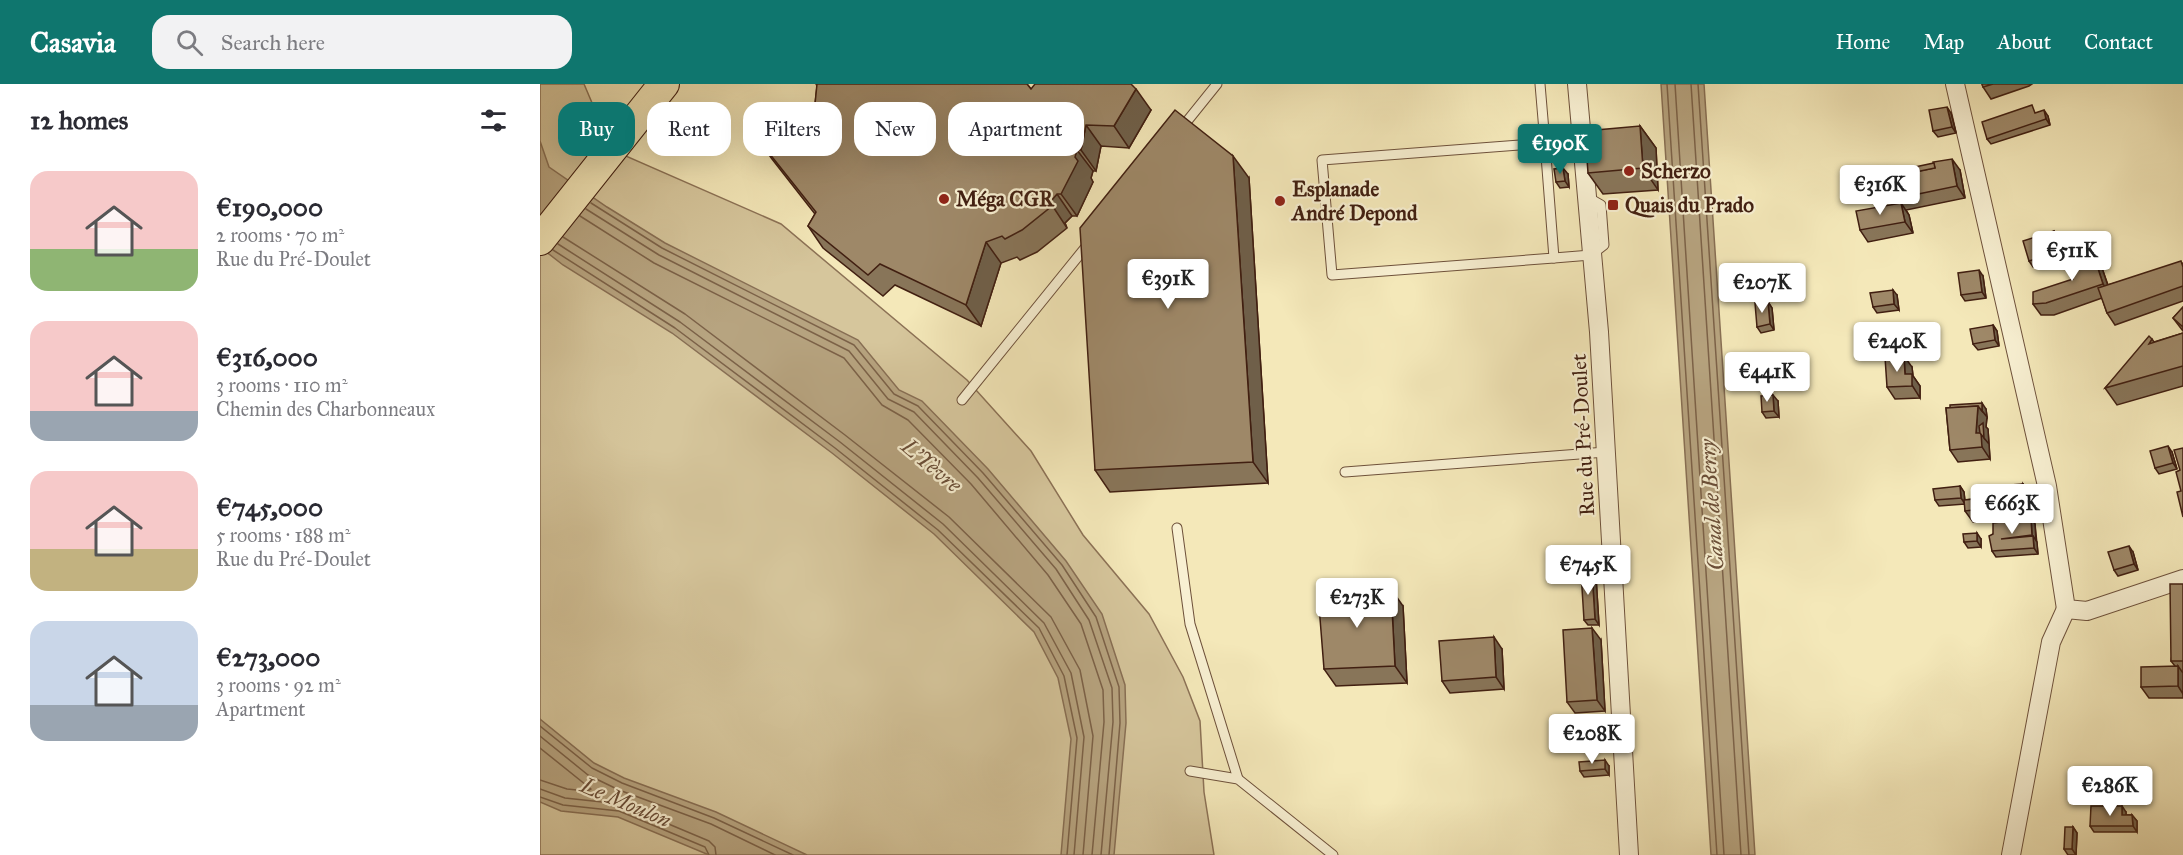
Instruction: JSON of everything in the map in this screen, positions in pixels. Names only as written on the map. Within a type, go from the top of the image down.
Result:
[{"type":"main road","points":[[540,240],[664,84]]},
{"type":"street","name":"Rue du Pré-Doulet","points":[[1577,84],[1606,453],[1629,855]]},
{"type":"street","points":[[1955,84],[2048,486],[2066,609],[2051,642],[2011,855]]},
{"type":"street","points":[[2066,609],[2086,611],[2183,579]]},
{"type":"lane","points":[[1172,140],[1217,84]]},
{"type":"lane","points":[[1540,84],[1554,258]]},
{"type":"lane","points":[[1582,140],[1322,160],[1332,275],[1591,255]]},
{"type":"lane","points":[[962,400],[1098,232]]},
{"type":"lane","points":[[1344,472],[1606,453]]},
{"type":"lane","points":[[1177,528],[1190,624],[1238,779]]},
{"type":"lane","points":[[1190,771],[1238,779],[1334,855]]},
{"type":"shaded area","points":[[540,84],[584,84],[592,102],[558,102],[558,156],[626,156],[781,224],[967,380],[1031,451],[1083,535],[1149,614],[1183,677],[1200,721],[1204,792],[1214,855],[540,855]]},
{"type":"water","name":"Canal de Berry","points":[[1661,84],[1704,84],[1755,855],[1711,855]]},
{"type":"water","name":"L'Yèvre","points":[[540,141],[549,167],[607,207],[665,243],[858,340],[899,390],[922,401],[988,469],[1066,561],[1102,614],[1125,685],[1126,723],[1114,855],[1061,855],[1071,739],[1058,678],[1034,632],[934,534],[832,453],[672,333],[563,265],[540,247]]},
{"type":"water","name":"Le Moulon","points":[[540,719],[594,763],[624,778],[716,812],[807,855],[709,855],[618,817],[561,811],[540,802]]},
{"type":"building","name":"Méga CGR","points":[[817,84],[1027,84],[1031,89],[1035,84],[1131,84],[1136,89],[1114,126],[1086,125],[1084,135],[1084,102],[948,102],[948,156],[1075,156],[1078,161],[1061,194],[1057,194],[1050,202],[1052,206],[1022,230],[1005,239],[1002,236],[986,242],[966,305],[880,264],[868,275],[808,226],[816,212],[771,156],[842,156],[842,102],[815,102]]},
{"type":"building","points":[[2032,105],[2035,113],[2044,110],[2046,119],[1987,139],[1982,122]]},
{"type":"building","points":[[1947,107],[1952,127],[1933,131],[1929,110]]},
{"type":"building","points":[[1175,110],[1233,156],[1253,462],[1095,470],[1080,228]]},
{"type":"building","points":[[1640,126],[1643,168],[1588,173],[1585,131]]},
{"type":"building","points":[[1952,159],[1957,186],[1894,199],[1891,183],[1905,180],[1903,174],[1935,168],[1933,162]]},
{"type":"building","points":[[1934,163],[1935,168],[1906,174],[1905,169]]},
{"type":"building","points":[[1563,168],[1565,181],[1556,182],[1554,169]]},
{"type":"building","points":[[1901,203],[1905,222],[1860,230],[1856,211]]},
{"type":"building","points":[[2054,231],[2060,252],[2029,261],[2023,241]]},
{"type":"building","points":[[2094,256],[2103,284],[2046,303],[2033,304],[2033,292],[2073,279],[2069,265]]},
{"type":"building","points":[[2181,261],[2183,286],[2107,313],[2098,288]]},
{"type":"building","points":[[1979,270],[1982,292],[1961,295],[1958,273]]},
{"type":"building","points":[[1893,290],[1894,304],[1873,307],[1870,293]]},
{"type":"building","points":[[1768,302],[1770,324],[1757,327],[1755,303]]},
{"type":"building","points":[[2183,307],[2183,327],[2173,318]]},
{"type":"building","points":[[1993,325],[1995,340],[1973,344],[1970,329]]},
{"type":"building","points":[[2183,333],[2183,366],[2105,388],[2149,336],[2152,339],[2149,344]]},
{"type":"building","points":[[1904,356],[1905,374],[1912,374],[1912,386],[1887,387],[1885,357]]},
{"type":"building","points":[[1773,395],[1774,411],[1762,412],[1761,396]]},
{"type":"building","points":[[1982,403],[1982,411],[1978,406],[1950,408],[1950,405]]},
{"type":"building","points":[[1978,406],[1976,433],[1981,433],[1982,447],[1950,450],[1946,408]]},
{"type":"building","points":[[1983,423],[1984,438],[1979,426]]},
{"type":"building","points":[[2168,446],[2173,463],[2155,468],[2150,451]]},
{"type":"building","points":[[2183,448],[2183,517],[2177,492],[2181,491],[2176,472],[2180,470],[2174,450]]},
{"type":"building","points":[[2023,484],[2025,504],[1965,511],[1964,500],[1984,498],[1982,487]]},
{"type":"building","points":[[1960,486],[1961,498],[1935,500],[1933,489]]},
{"type":"building","points":[[2031,518],[2032,535],[2001,539],[2033,536],[2034,548],[1992,551],[1989,536],[1993,534],[1993,523]]},
{"type":"building","points":[[1977,533],[1977,541],[1964,542],[1963,534]]},
{"type":"building","points":[[2129,546],[2134,564],[2114,570],[2108,552]]},
{"type":"building","points":[[1592,571],[1595,619],[1584,620],[1581,572]]},
{"type":"building","points":[[2170,584],[2183,584],[2183,661],[2171,661]]},
{"type":"building","points":[[1391,589],[1395,666],[1324,669],[1318,593]]},
{"type":"building","points":[[1592,628],[1597,700],[1567,702],[1563,630]]},
{"type":"building","points":[[1494,637],[1496,677],[1442,681],[1439,641]]},
{"type":"building","points":[[2178,666],[2178,686],[2141,687],[2141,667]]},
{"type":"building","points":[[1605,760],[1605,769],[1580,771],[1579,762]]},
{"type":"building","points":[[2091,806],[2122,806],[2122,815],[2132,815],[2133,826],[2090,826]]},
{"type":"building","points":[[2065,827],[2073,827],[2072,849],[2064,849]]},
{"type":"place","name":"Scherzo","points":[[1629,171]]},
{"type":"place","name":"Méga CGR","points":[[944,199]]},
{"type":"place","name":"Esplanade André Depond","points":[[1280,201]]},
{"type":"place","name":"Quais du Prado","points":[[1613,205]]}]
